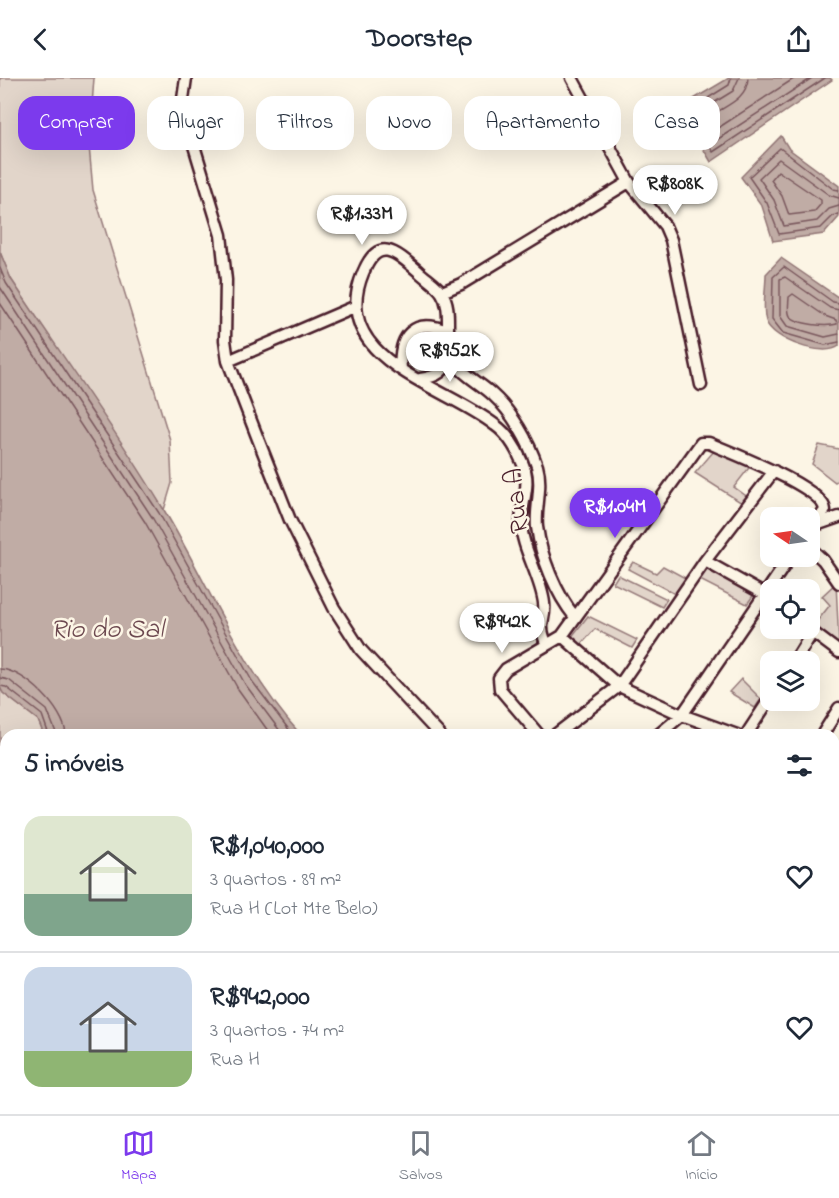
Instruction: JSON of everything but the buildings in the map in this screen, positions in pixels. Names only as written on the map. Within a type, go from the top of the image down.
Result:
[{"type":"street","points":[[186,78],[182,106],[221,235],[226,280],[225,340],[228,361],[290,520],[334,608],[362,650],[434,729]]},
{"type":"street","points":[[572,78],[629,182],[664,226],[671,240],[701,385]]},
{"type":"street","points":[[228,361],[354,307],[356,288],[370,257],[380,251],[391,250],[400,255],[442,292],[461,284],[629,182]]},
{"type":"street","name":"Rua A","points":[[442,292],[447,304],[447,346],[459,367],[495,396],[531,450],[538,470],[537,527],[562,601],[575,617]]},
{"type":"street","name":"Rua A","points":[[354,307],[358,325],[367,341],[381,356],[496,425],[513,443],[524,465],[528,487],[521,523],[544,602],[540,629],[546,643]]},
{"type":"street","points":[[400,369],[399,352],[406,336],[417,327],[433,325],[447,332]]},
{"type":"street","points":[[420,379],[436,377],[445,368],[451,353]]},
{"type":"street","points":[[445,368],[459,367]]},
{"type":"street","points":[[436,377],[444,394]]},
{"type":"street","points":[[534,729],[500,690],[499,678],[506,669],[546,643],[562,636],[701,443],[709,443],[774,471],[800,486],[825,506],[820,516]]},
{"type":"street","points":[[563,729],[619,686],[705,561],[774,471]]},
{"type":"street","points":[[820,526],[839,518]]},
{"type":"street","points":[[820,557],[839,583]]},
{"type":"street","points":[[705,561],[760,591]]},
{"type":"street","points":[[544,612],[562,601]]},
{"type":"street","points":[[665,729],[682,715],[760,606]]},
{"type":"street","points":[[562,636],[619,686],[682,715],[720,729]]},
{"type":"street","points":[[820,639],[839,652]]},
{"type":"street","points":[[826,729],[839,708]]},
{"type":"street","points":[[750,729],[762,711]]},
{"type":"shaded area","points":[[0,78],[94,78],[93,96],[18,96],[18,150],[89,150],[93,190],[170,440],[172,483],[164,510],[11,279],[0,252]]},
{"type":"shaded area","points":[[819,445],[839,449],[839,479],[835,482],[812,464]]},
{"type":"shaded area","points":[[721,447],[752,464],[734,487],[749,498],[745,505],[695,473],[714,451]]},
{"type":"shaded area","points":[[633,562],[656,573],[663,566],[687,579],[675,594],[628,569]]},
{"type":"shaded area","points":[[707,568],[755,593],[747,604],[698,579]]},
{"type":"shaded area","points":[[618,575],[667,599],[662,607],[613,583]]},
{"type":"shaded area","points":[[836,583],[839,646],[820,630],[820,618],[830,605],[822,596]]},
{"type":"shaded area","points":[[588,616],[637,640],[632,648],[595,629],[578,648],[570,639]]},
{"type":"shaded area","points":[[741,679],[760,700],[755,708],[729,692]]},
{"type":"shaded area","points":[[0,687],[3,693],[38,720],[42,729],[0,729]]},
{"type":"water","points":[[729,78],[830,78],[832,80],[711,162],[704,150],[720,150],[720,96],[699,96]]},
{"type":"water","points":[[781,136],[789,149],[839,186],[839,217],[824,234],[773,241],[762,206],[741,177]]},
{"type":"water","name":"Rio do Sal","points":[[0,252],[11,279],[108,422],[164,510],[261,683],[296,729],[42,729],[38,720],[3,693],[0,687]]},
{"type":"water","points":[[781,258],[839,298],[839,346],[822,350],[799,345],[778,335],[770,328],[764,310],[766,274]]}]
